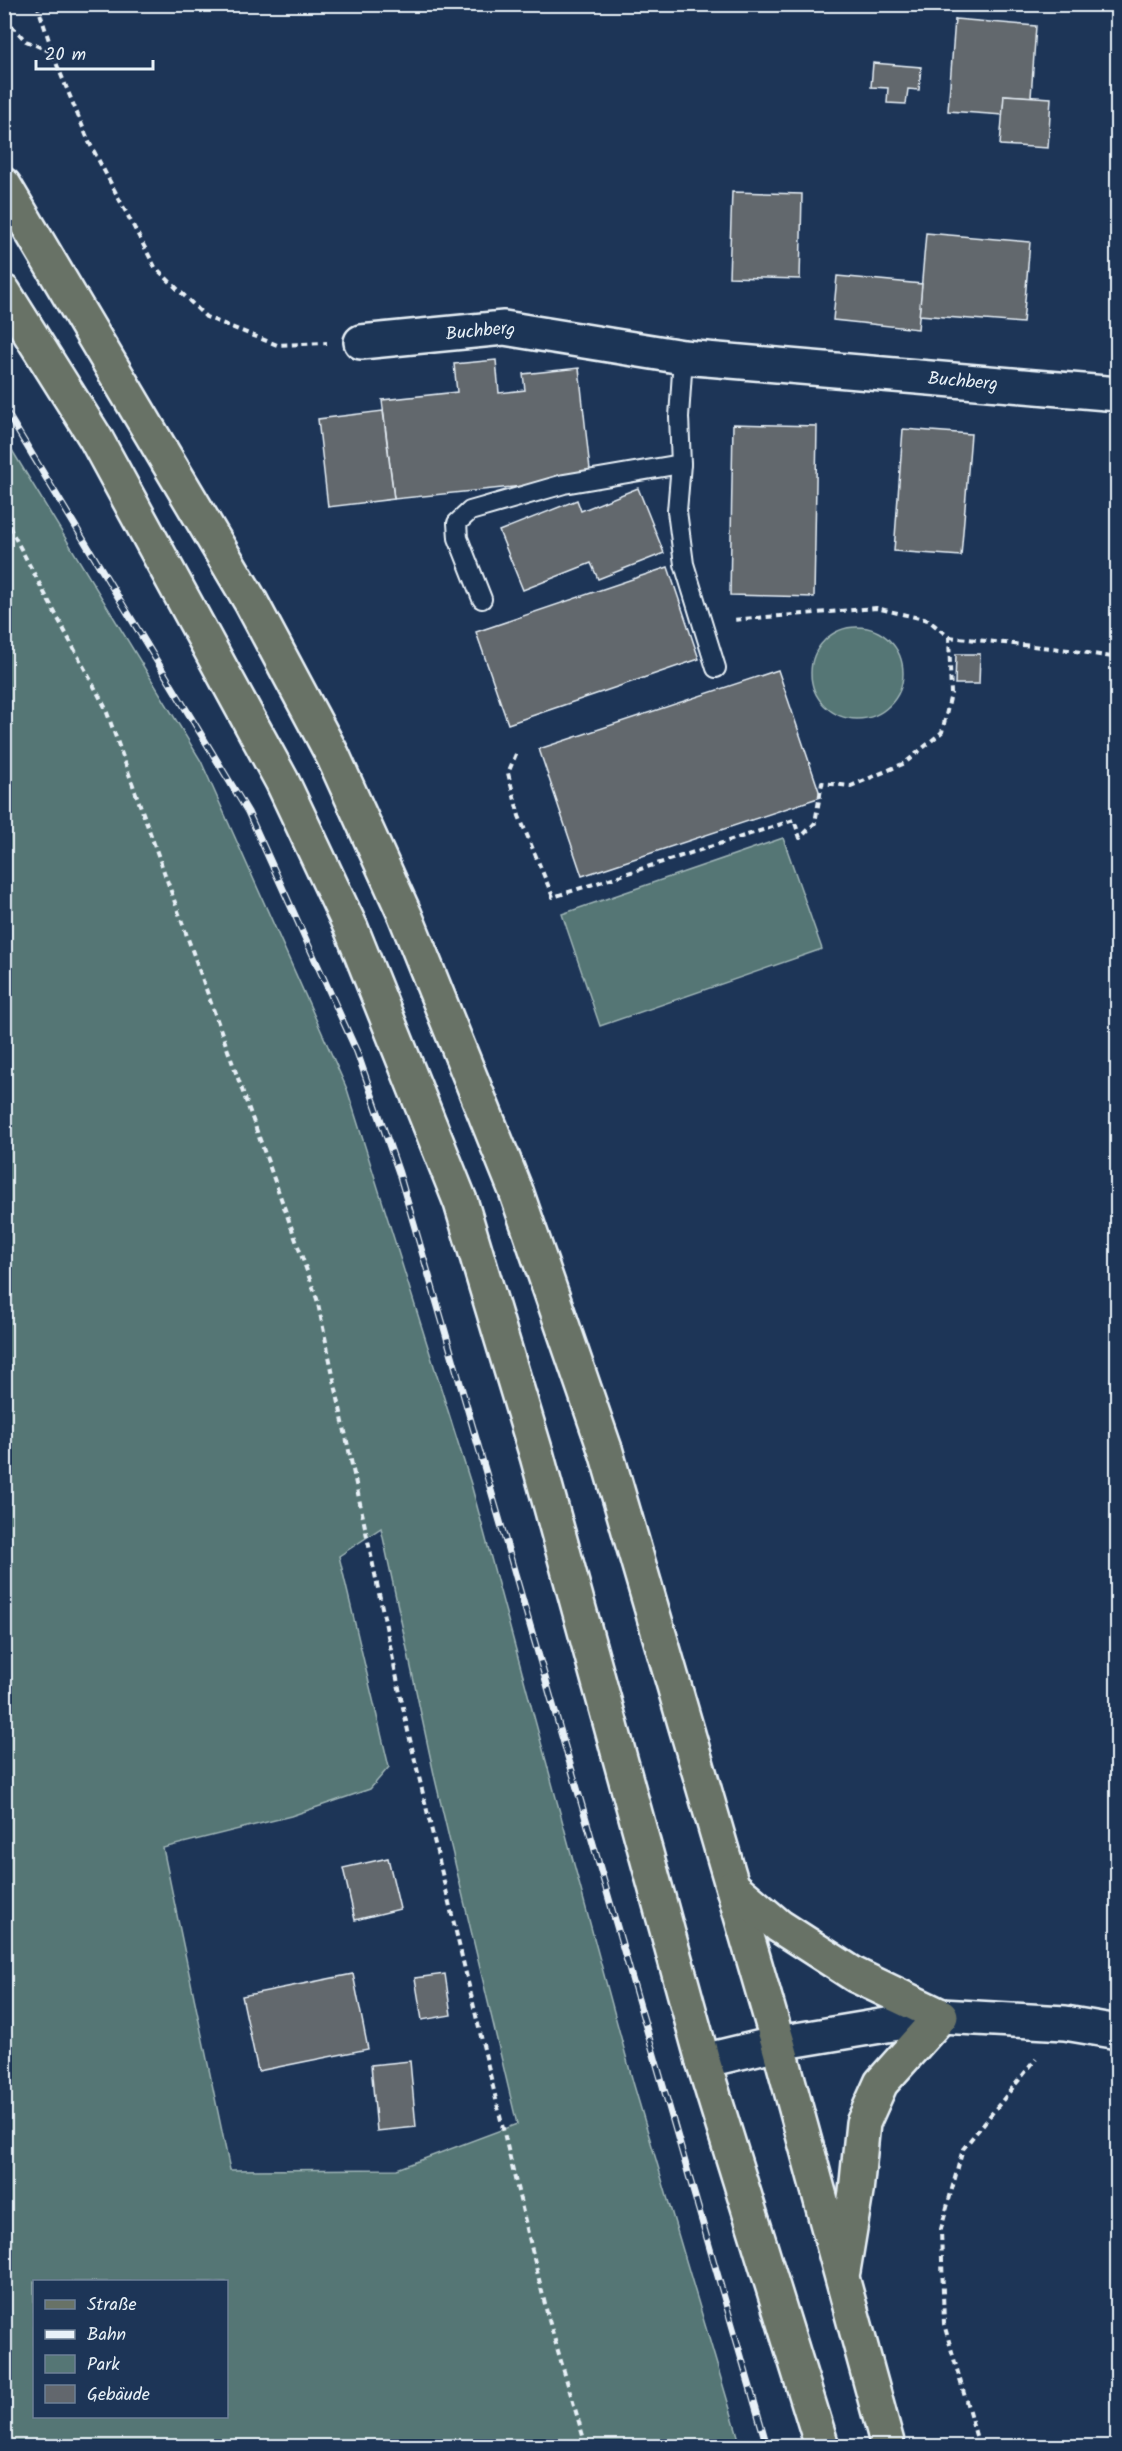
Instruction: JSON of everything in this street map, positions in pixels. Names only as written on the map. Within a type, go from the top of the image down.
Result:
[{"type":"main road","points":[[4,185],[251,602],[333,756],[405,915],[516,1191],[606,1452],[778,2043],[841,2281],[888,2446]]},
{"type":"main road","points":[[9,302],[95,437],[282,781],[351,928],[461,1203],[537,1456],[703,2061],[822,2446]]},
{"type":"main road","points":[[733,1887],[779,1926],[855,1975],[941,2016],[881,2083],[863,2123],[856,2192],[841,2281]]},
{"type":"street","name":"Buchberg","points":[[361,342],[504,328],[683,357],[1118,394]]},
{"type":"street","points":[[703,2061],[778,2043],[941,2016],[1065,2024],[1118,2031]]},
{"type":"lane","points":[[683,357],[679,417],[681,464],[678,521],[684,564],[716,668]]},
{"type":"lane","points":[[482,599],[458,538],[457,523],[470,511],[564,484],[681,464]]},
{"type":"path","points":[[37,4],[52,53],[89,142],[155,267],[206,317],[277,345],[361,342]]},
{"type":"path","points":[[4,18],[26,41],[52,53]]},
{"type":"path","points":[[4,517],[105,707],[316,1299],[408,1731],[549,2317],[585,2446]]},
{"type":"path","points":[[702,623],[876,608],[928,620],[949,637],[1069,650],[1118,658]]},
{"type":"path","points":[[516,753],[508,773],[519,816],[553,897],[794,820],[800,837],[815,823],[822,783],[851,786],[905,763],[942,732],[951,694],[949,637]]},
{"type":"path","points":[[979,2446],[944,2324],[941,2229],[963,2149],[1008,2092]]},
{"type":"green space","points":[[4,437],[201,761],[347,1089],[471,1484],[633,2082],[741,2446],[5,2446]],"holes":[[[381,1528],[435,1779],[517,2124],[397,2169],[230,2170],[163,1848],[291,1816],[370,1789],[389,1767],[339,1556]]]},
{"type":"green space","points":[[857,627],[875,630],[890,640],[900,655],[903,673],[900,691],[890,706],[875,716],[857,719],[839,716],[824,706],[814,691],[811,673],[814,655],[824,640],[839,630]]},
{"type":"green space","points":[[783,838],[822,949],[600,1026],[562,914]]},
{"type":"building","points":[[955,19],[1036,26],[1031,97],[1004,95],[1003,115],[948,111]]},
{"type":"building","points":[[873,63],[921,67],[919,90],[908,89],[906,104],[887,103],[888,88],[871,87]]},
{"type":"building","points":[[1004,95],[1051,98],[1048,148],[1000,145]]},
{"type":"building","points":[[732,192],[802,194],[800,279],[729,277]]},
{"type":"building","points":[[926,233],[1030,242],[1023,323],[919,315]]},
{"type":"building","points":[[837,276],[922,284],[918,329],[833,320]]},
{"type":"building","points":[[496,360],[499,393],[525,390],[523,374],[579,368],[591,479],[394,499],[382,400],[457,392],[454,364]]},
{"type":"building","points":[[383,411],[394,499],[328,507],[318,419]]},
{"type":"building","points":[[733,424],[817,426],[814,597],[730,595]]},
{"type":"building","points":[[903,429],[971,434],[961,556],[894,551]]},
{"type":"building","points":[[638,488],[664,553],[598,579],[591,563],[523,590],[499,531],[577,500],[581,511]]},
{"type":"building","points":[[668,567],[699,659],[508,724],[476,632]]},
{"type":"building","points":[[956,654],[980,654],[979,684],[955,684]]},
{"type":"building","points":[[778,670],[821,797],[582,876],[539,749]]},
{"type":"building","points":[[388,1858],[400,1909],[355,1920],[343,1868]]},
{"type":"building","points":[[353,1974],[368,2049],[258,2071],[242,1996]]},
{"type":"building","points":[[445,1974],[451,2015],[422,2020],[415,1978]]},
{"type":"building","points":[[410,2061],[416,2127],[377,2131],[371,2065]]},
{"type":"railway","points":[[4,408],[248,812],[357,1052],[399,1173],[767,2446]]}]
